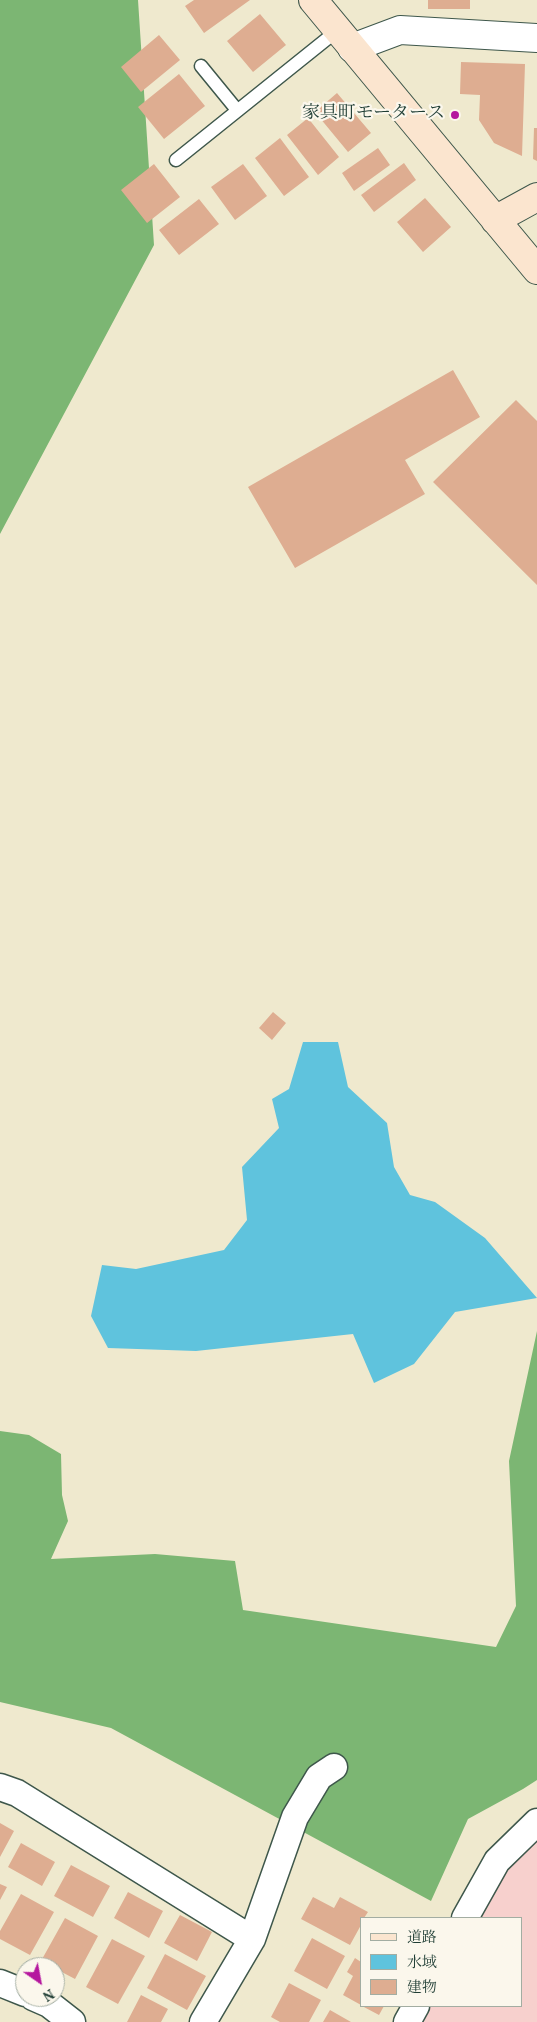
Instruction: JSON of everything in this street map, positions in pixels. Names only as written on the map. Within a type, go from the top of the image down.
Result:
[{"type":"main road","points":[[314,0],[537,270]]},
{"type":"main road","points":[[495,220],[537,197]]},
{"type":"street","points":[[345,39],[400,30],[537,38]]},
{"type":"street","points":[[203,2022],[252,1939],[295,1817],[319,1777],[334,1767]]},
{"type":"street","points":[[0,1786],[17,1794],[252,1939]]},
{"type":"street","points":[[466,1917],[497,1861],[537,1822]]},
{"type":"street","points":[[0,1983],[15,1989]]},
{"type":"street","points":[[52,2007],[72,2022]]},
{"type":"street","points":[[407,2022],[415,2007]]},
{"type":"lane","points":[[176,160],[237,110],[345,39]]},
{"type":"lane","points":[[201,66],[237,110]]},
{"type":"shaded area","points":[[537,1840],[537,2022],[419,2022],[428,2007],[522,2007],[522,1917],[480,1917],[507,1869]]},
{"type":"green space","points":[[0,0],[138,0],[154,245],[0,534]]},
{"type":"green space","points":[[537,1331],[537,1780],[468,1819],[431,1901],[111,1728],[0,1702],[0,1431],[29,1435],[61,1454],[62,1495],[68,1521],[51,1559],[155,1554],[235,1561],[243,1610],[496,1647],[516,1606],[509,1461]]},
{"type":"water","points":[[303,1042],[338,1042],[348,1087],[387,1123],[394,1167],[410,1195],[435,1202],[485,1238],[537,1298],[455,1312],[414,1364],[374,1383],[353,1334],[196,1351],[108,1348],[91,1316],[102,1265],[136,1269],[224,1250],[247,1220],[242,1167],[279,1128],[272,1099],[289,1089]]},
{"type":"building","points":[[194,0],[250,0],[204,33],[185,6]]},
{"type":"building","points":[[428,0],[470,0],[470,9],[428,9]]},
{"type":"building","points":[[260,14],[286,45],[253,72],[227,41]]},
{"type":"building","points":[[159,35],[180,60],[141,92],[121,67]]},
{"type":"building","points":[[461,62],[525,64],[522,156],[494,143],[479,120],[480,95],[460,94]]},
{"type":"building","points":[[179,74],[205,106],[164,139],[138,107]]},
{"type":"building","points":[[337,93],[371,133],[348,152],[315,112]]},
{"type":"building","points":[[308,118],[339,157],[318,175],[287,135]]},
{"type":"building","points":[[534,128],[537,128],[537,161],[533,159]]},
{"type":"building","points":[[280,138],[309,177],[284,196],[255,158]]},
{"type":"building","points":[[378,148],[390,165],[354,191],[342,173]]},
{"type":"building","points":[[404,163],[416,180],[374,212],[361,195]]},
{"type":"building","points":[[154,164],[180,197],[147,223],[121,190]]},
{"type":"building","points":[[243,164],[267,196],[235,220],[211,187]]},
{"type":"building","points":[[425,198],[451,227],[423,252],[397,222]]},
{"type":"building","points":[[199,199],[219,224],[179,255],[159,230]]},
{"type":"building","points":[[453,370],[480,417],[405,460],[425,494],[295,568],[248,487]]},
{"type":"building","points":[[516,400],[537,421],[537,585],[433,482]]},
{"type":"building","points":[[273,1012],[286,1023],[272,1040],[259,1028]]},
{"type":"building","points":[[0,1823],[14,1831],[0,1857]]},
{"type":"building","points":[[21,1843],[55,1862],[42,1886],[8,1867]]},
{"type":"building","points":[[71,1865],[110,1886],[93,1917],[54,1896]]},
{"type":"building","points":[[0,1884],[7,1887],[0,1900]]},
{"type":"building","points":[[128,1892],[163,1911],[149,1938],[114,1918]]},
{"type":"building","points":[[21,1894],[54,1912],[30,1955],[0,1939],[0,1931]]},
{"type":"building","points":[[313,1897],[334,1908],[340,1897],[368,1912],[365,1917],[360,1917],[360,1927],[350,1945],[301,1919]]},
{"type":"building","points":[[180,1915],[212,1932],[197,1961],[164,1943]]},
{"type":"building","points":[[65,1918],[98,1936],[75,1979],[65,1974],[65,1957],[43,1957]]},
{"type":"building","points":[[312,1938],[345,1956],[327,1989],[294,1971]]},
{"type":"building","points":[[112,1939],[145,1956],[118,2004],[86,1987]]},
{"type":"building","points":[[165,1954],[206,1976],[187,2010],[147,1988]]},
{"type":"building","points":[[355,1958],[360,1961],[360,2004],[343,1995],[353,1976],[347,1972]]},
{"type":"building","points":[[289,1983],[321,2000],[309,2022],[280,2022],[271,2017]]},
{"type":"building","points":[[141,1995],[168,2009],[161,2022],[127,2022]]},
{"type":"building","points":[[364,2007],[383,2007],[379,2015]]},
{"type":"building","points":[[330,2010],[351,2022],[323,2022]]},
{"type":"place","name":"家具町モータース","points":[[455,115]]}]
